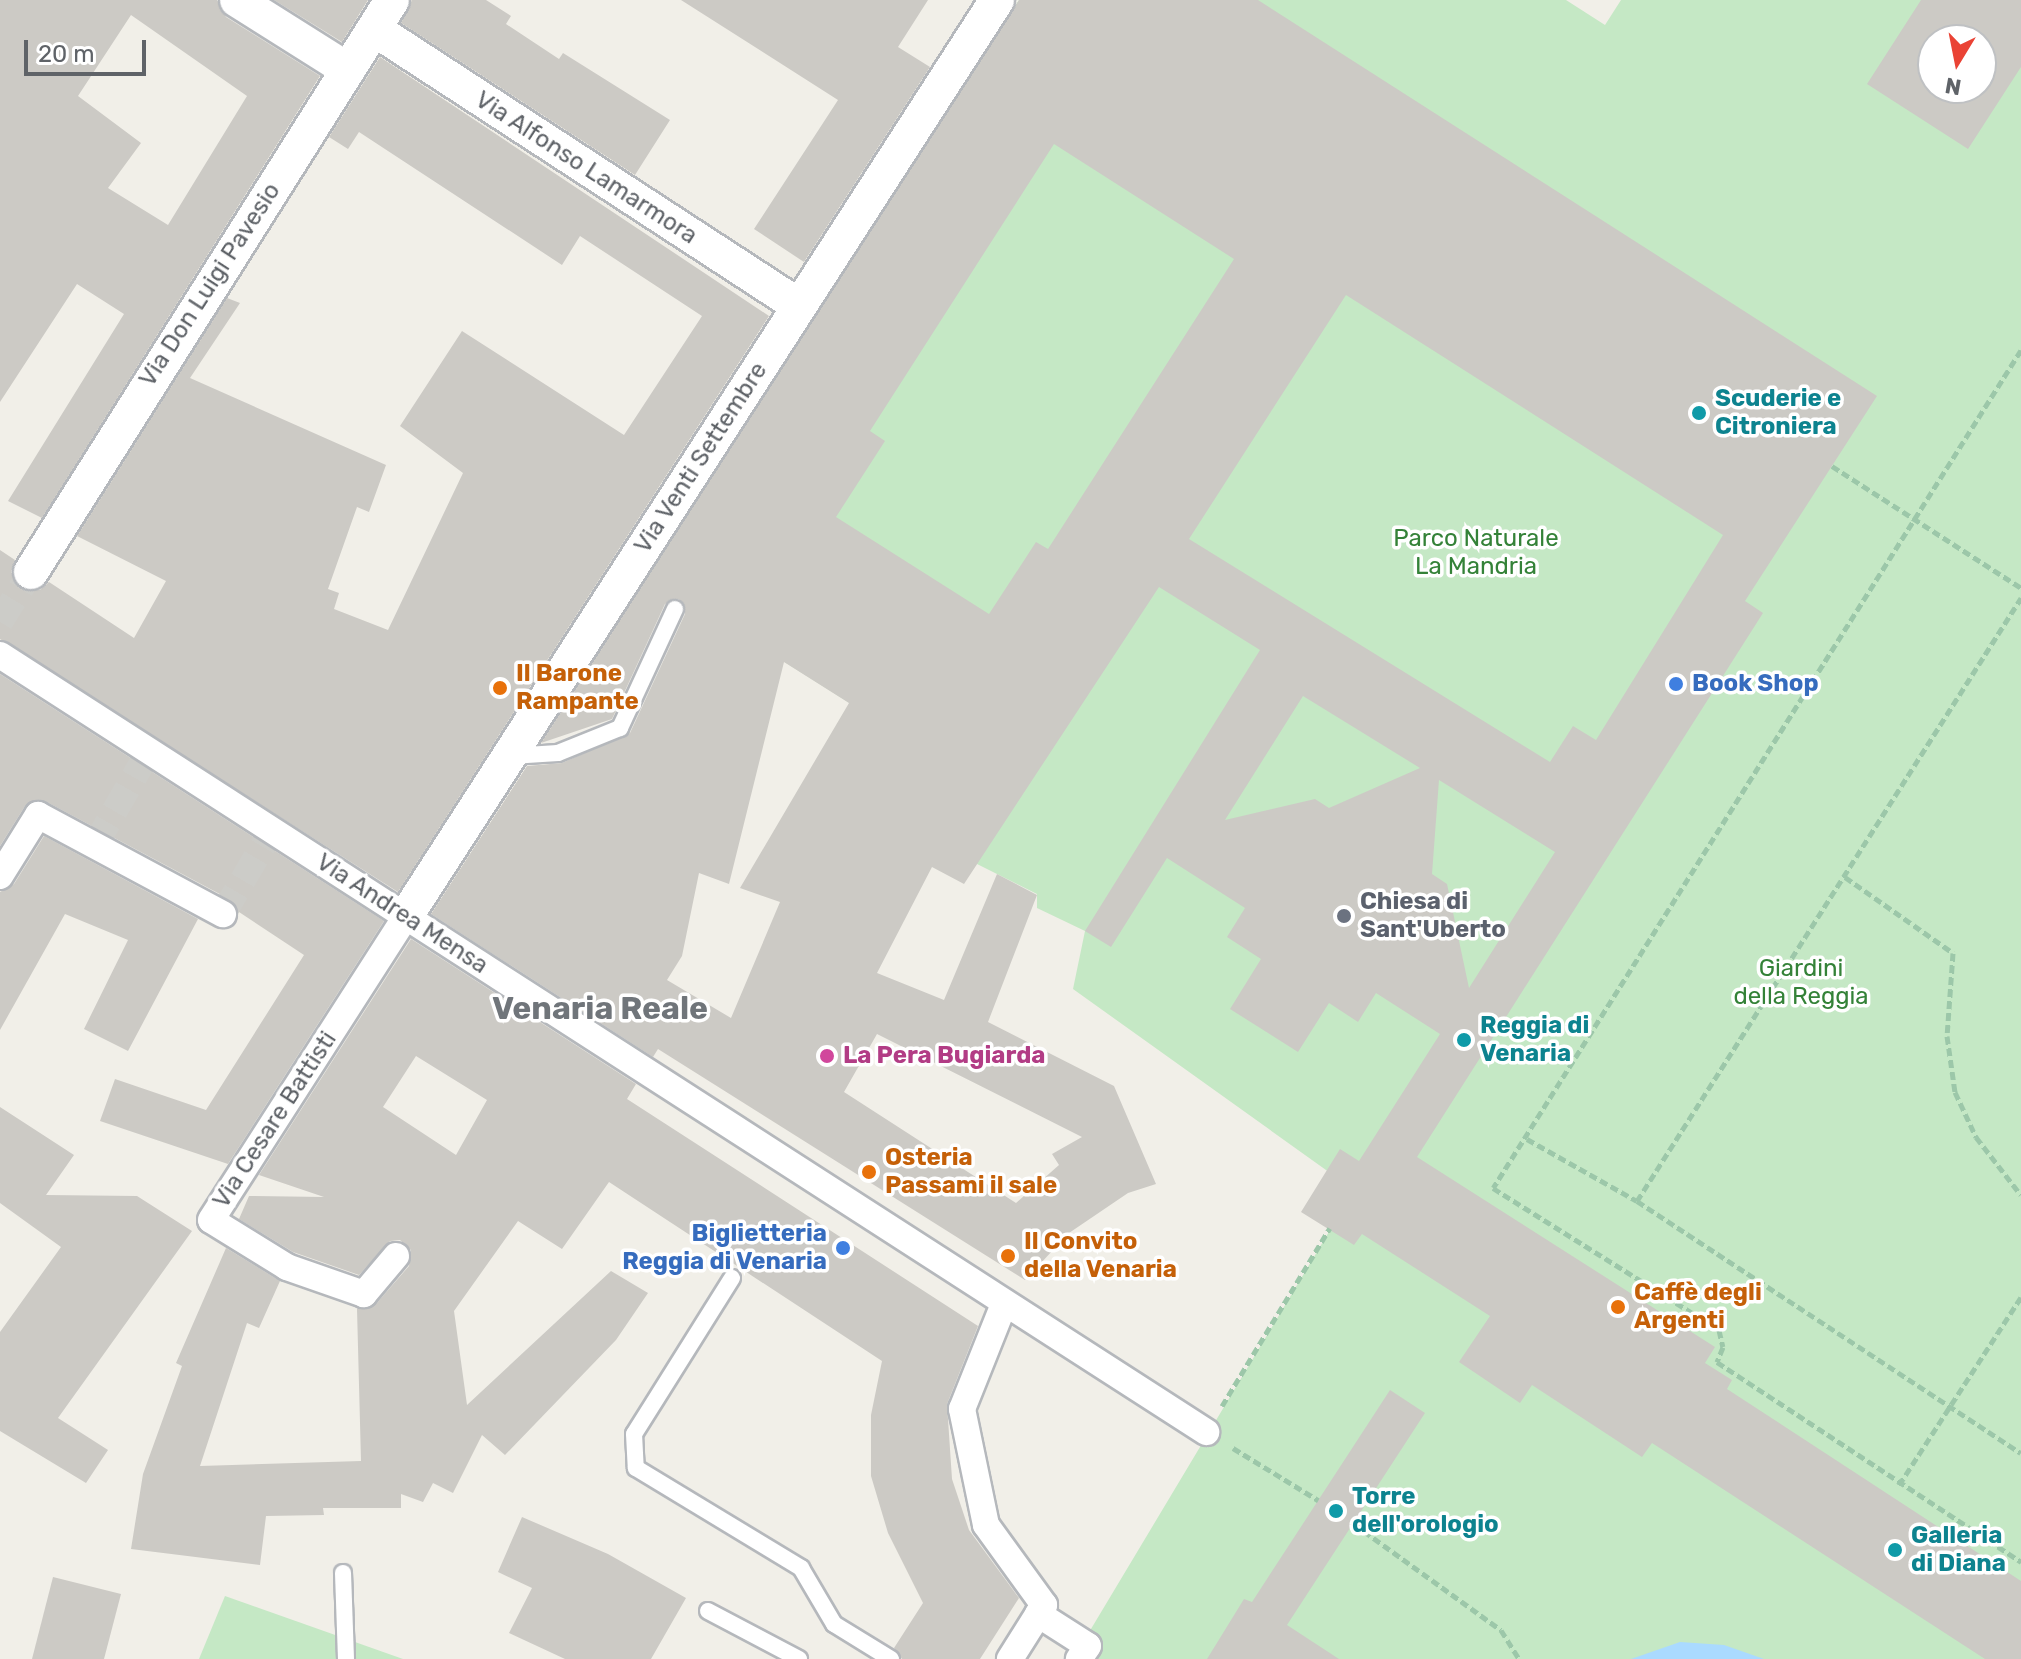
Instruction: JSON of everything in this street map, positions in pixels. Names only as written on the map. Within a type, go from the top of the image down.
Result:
[{"type":"street","points":[[237,0],[348,70]]},
{"type":"street","name":"Via Don Luigi Pavesio","points":[[31,572],[392,0]]},
{"type":"street","name":"Via Venti Settembre","points":[[406,916],[997,0]]},
{"type":"street","name":"Via Alfonso Lamarmora","points":[[374,29],[799,306]]},
{"type":"street","name":"Via Andrea Mensa","points":[[0,655],[1206,1432]]},
{"type":"street","points":[[0,876],[38,815],[223,914]]},
{"type":"street","name":"Via Cesare Battisti","points":[[396,1256],[364,1294],[287,1267],[211,1220],[406,916]]},
{"type":"street","points":[[1004,1304],[962,1409],[986,1525],[1041,1610],[1088,1646],[1079,1659]]},
{"type":"street","points":[[1010,1659],[1041,1610]]},
{"type":"lane","points":[[509,757],[558,753],[620,728],[675,609]]},
{"type":"lane","points":[[732,1278],[634,1434],[636,1468],[801,1568],[834,1624],[891,1659]]},
{"type":"lane","points":[[343,1573],[346,1659]]},
{"type":"lane","points":[[708,1611],[799,1659]]},
{"type":"path","points":[[2021,350],[1917,521],[1527,1139],[1493,1188],[1719,1330],[1723,1347],[1717,1362],[1899,1485],[2021,1562]]},
{"type":"path","points":[[1832,466],[2021,588]]},
{"type":"path","points":[[1637,1201],[2021,598]]},
{"type":"path","points":[[1845,877],[1953,953],[1947,1036],[1955,1092],[1976,1137],[2021,1195]]},
{"type":"path","points":[[1527,1139],[1637,1201],[2021,1453]]},
{"type":"path","points":[[1318,1500],[1206,1432],[1330,1228]]},
{"type":"path","points":[[1899,1485],[2021,1297]]},
{"type":"path","points":[[1354,1524],[1501,1630],[1519,1659]]},
{"type":"green space","name":"Parco Naturale La Mandria","points":[[1019,0],[1566,0],[1605,25],[1621,0],[2021,0],[2021,1659],[1073,1659],[1354,1190],[1073,989],[1085,931],[1037,908],[1037,894],[939,845],[910,741],[645,574]]},
{"type":"green space","points":[[225,1596],[403,1659],[199,1659]]},
{"type":"water","points":[[1680,1642],[1724,1645],[1764,1659],[1631,1659]]},
{"type":"building","points":[[0,0],[217,0],[226,17],[320,76],[42,518],[8,501],[124,314],[77,284],[0,402]],"holes":[[[131,15],[247,96],[168,225],[108,188],[141,143],[78,96]]]},
{"type":"building","points":[[274,0],[368,0],[342,42]]},
{"type":"building","points":[[412,0],[486,0],[511,16],[506,24],[559,59],[563,53],[670,120],[635,175],[401,23]]},
{"type":"building","points":[[681,0],[928,0],[898,47],[930,67],[804,262],[754,229],[838,100]]},
{"type":"building","points":[[1019,0],[1258,0],[1877,396],[1745,601],[1763,613],[1417,1157],[1715,1347],[1705,1363],[1732,1380],[1727,1389],[2021,1581],[2021,1659],[1985,1659],[1652,1443],[1642,1457],[1532,1385],[1520,1403],[1459,1362],[1490,1316],[1362,1234],[1354,1245],[1301,1212],[1340,1149],[1359,1161],[1440,1034],[1376,993],[1358,1022],[1329,1003],[1298,1052],[1230,1009],[1261,959],[1227,937],[1245,908],[1167,858],[1111,947],[1085,931],[1260,650],[1159,587],[964,884],[932,867],[877,973],[944,1000],[997,874],[1037,895],[988,1022],[1114,1086],[1156,1184],[1128,1193],[1069,1233],[1025,1280],[658,1049],[653,1057],[431,914],[527,766],[562,763],[630,733],[685,614],[679,599],[665,604],[612,719],[541,743]],"holes":[[[1054,144],[1234,259],[1048,549],[1036,542],[989,614],[836,517],[885,441],[870,431]],[[1346,295],[1723,535],[1596,740],[1573,726],[1550,762],[1189,539]],[[784,662],[849,703],[740,888],[780,902],[731,1018],[667,980],[682,956],[699,873],[729,884]],[[1303,696],[1420,768],[1329,808],[1315,799],[1225,820]],[[1439,780],[1555,852],[1469,988],[1447,884],[1432,874]],[[877,1034],[1082,1137],[1052,1154],[1059,1165],[1016,1203],[844,1092]]]},
{"type":"building","points":[[1921,0],[2021,0],[2021,67],[1968,149],[1867,84]]},
{"type":"building","points":[[380,57],[769,316],[398,892],[0,639],[0,550],[15,560],[11,572],[20,588],[40,590],[49,582],[134,638],[166,581],[77,536],[227,298],[240,303],[190,378],[386,465],[369,512],[357,507],[328,589],[339,593],[334,609],[388,630],[463,473],[400,426],[462,331],[624,435],[702,316],[580,236],[562,265],[359,132],[348,149],[329,137]]},
{"type":"building","points":[[0,674],[384,921],[228,1164],[100,1121],[115,1079],[206,1110],[304,955],[239,912],[231,900],[45,801],[25,806],[0,846]]},
{"type":"building","points":[[44,836],[198,919],[128,1051],[84,1029],[128,940],[65,914],[0,1030],[0,892],[14,884]]},
{"type":"building","points":[[411,939],[636,1084],[627,1099],[978,1326],[947,1404],[952,1479],[969,1530],[1019,1598],[980,1659],[902,1659],[894,1648],[923,1603],[888,1533],[871,1476],[871,1415],[882,1361],[609,1182],[562,1249],[518,1221],[454,1311],[467,1405],[611,1271],[648,1293],[616,1340],[505,1455],[482,1435],[453,1493],[433,1483],[423,1502],[401,1494],[401,1508],[323,1508],[324,1515],[266,1516],[260,1565],[131,1549],[143,1474],[182,1366],[176,1363],[226,1248],[280,1281],[259,1328],[247,1323],[200,1466],[361,1461],[357,1309],[376,1304],[409,1266],[411,1250],[400,1240],[390,1241],[359,1275],[293,1252],[239,1219],[249,1196],[324,1197],[259,1175]],"holes":[[[416,1056],[487,1100],[456,1155],[383,1107]]]},
{"type":"building","points":[[0,1107],[74,1155],[46,1195],[137,1196],[192,1231],[58,1418],[108,1450],[86,1483],[0,1431],[0,1332],[61,1247],[0,1203]]},
{"type":"building","points":[[1390,1390],[1425,1413],[1287,1625],[1339,1659],[1207,1659],[1244,1599],[1252,1602]]},
{"type":"building","points":[[522,1517],[608,1554],[686,1598],[651,1659],[565,1659],[509,1633],[532,1588],[498,1572]]},
{"type":"building","points":[[53,1577],[121,1594],[104,1659],[32,1659]]},
{"type":"tunnel","points":[[0,622],[31,572]]},
{"type":"tunnel","points":[[95,845],[149,751]]},
{"type":"tunnel","points":[[223,914],[272,830]]},
{"type":"place","name":"Scuderie e Citroniera","points":[[1699,413]]},
{"type":"place","name":"Book Shop","points":[[1676,684]]},
{"type":"place","name":"Il Barone Rampante","points":[[500,688]]},
{"type":"place","name":"Chiesa di Sant'Uberto","points":[[1344,916]]},
{"type":"place","name":"Reggia di Venaria","points":[[1464,1040]]},
{"type":"place","name":"La Pera Bugiarda","points":[[827,1056]]},
{"type":"place","name":"Osteria Passami il sale","points":[[869,1172]]},
{"type":"place","name":"Biglietteria Reggia di Venaria","points":[[843,1248]]},
{"type":"place","name":"Il Convito della Venaria","points":[[1008,1256]]},
{"type":"place","name":"Caffè degli Argenti","points":[[1618,1307]]},
{"type":"place","name":"Torre dell'orologio","points":[[1336,1511]]},
{"type":"place","name":"Galleria di Diana","points":[[1895,1550]]},
{"type":"district","name":"Venaria Reale","points":[[600,1008]]},
{"type":"park label","name":"Giardini della Reggia","points":[[1801,983]]}]
